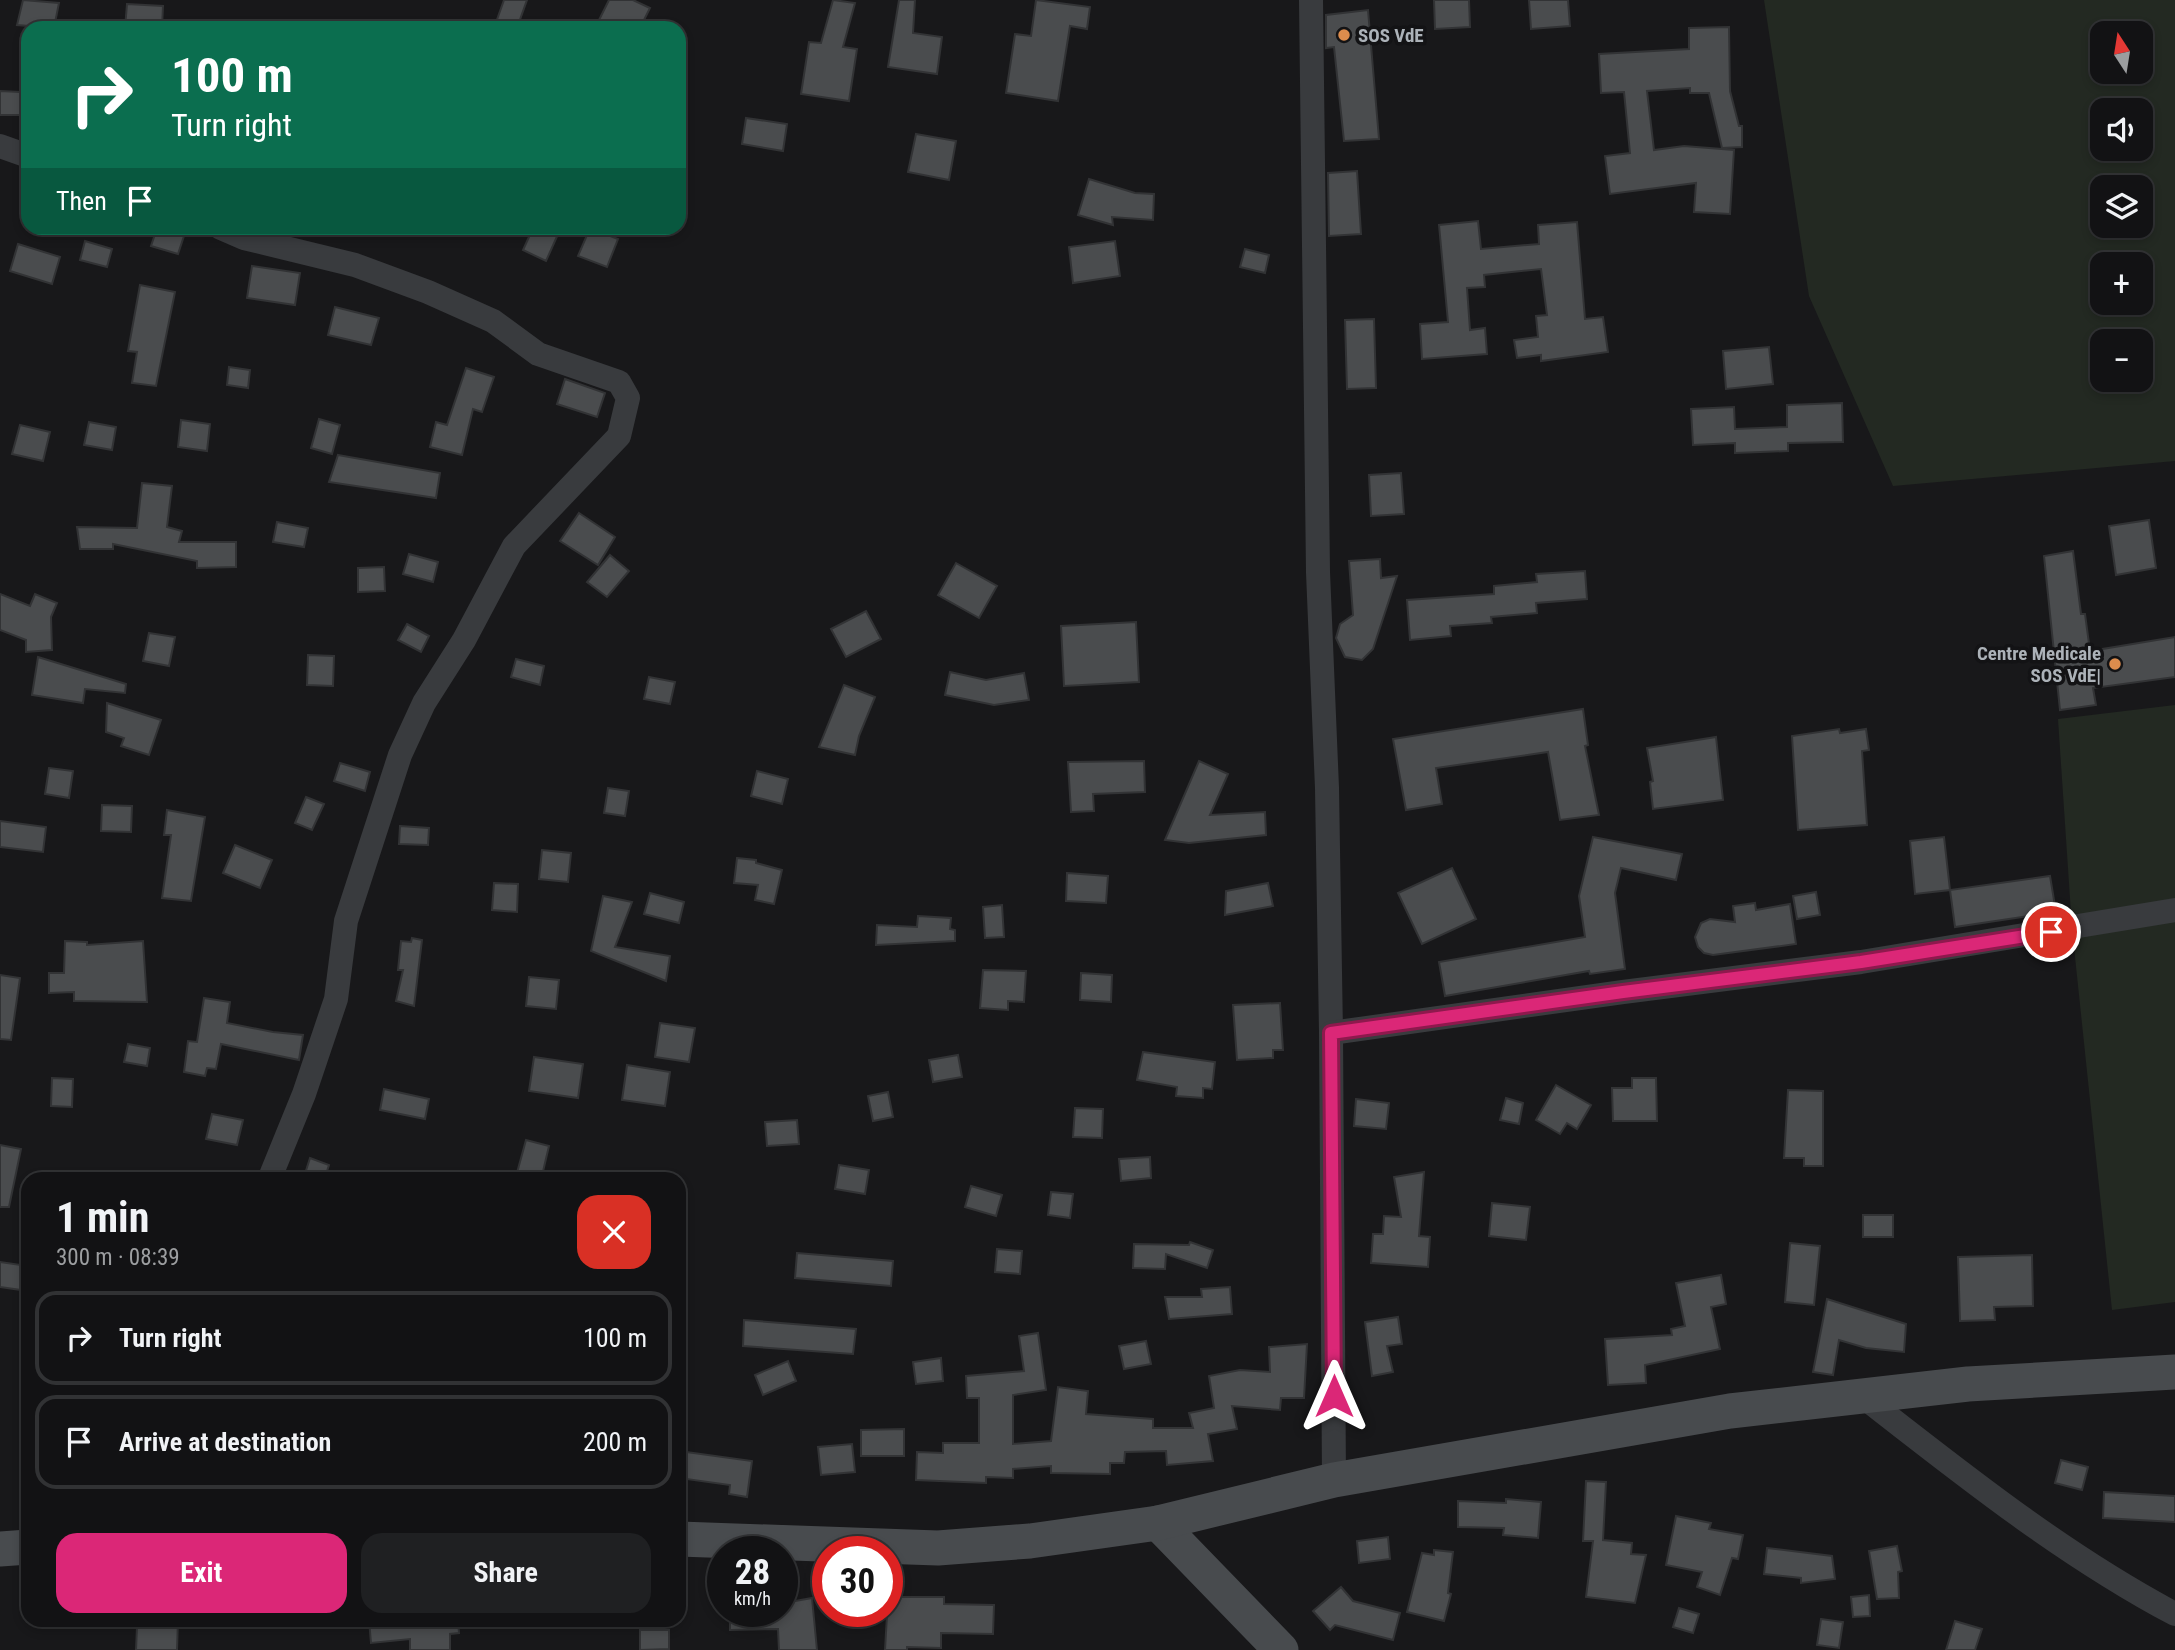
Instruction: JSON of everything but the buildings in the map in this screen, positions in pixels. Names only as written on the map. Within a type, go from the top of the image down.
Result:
[{"type":"main road","points":[[686,1539],[938,1548],[1030,1541],[1158,1523],[1334,1480],[1730,1411],[1968,1384],[2175,1372]]},
{"type":"main road","points":[[1158,1523],[1281,1650]]},
{"type":"main road","points":[[0,1549],[21,1548]]},
{"type":"street","points":[[1311,0],[1318,558],[1327,788],[1331,1033],[1334,1480]]},
{"type":"street","points":[[0,146],[21,154]]},
{"type":"street","points":[[237,235],[355,265],[428,292],[493,321],[538,354],[619,382],[628,398],[619,436],[514,546],[464,640],[424,703],[400,755],[346,921],[336,999],[304,1094],[273,1172]]},
{"type":"street","points":[[1331,1033],[1861,962],[2175,910]]},
{"type":"street","points":[[1860,1395],[2112,1581],[2175,1614]]},
{"type":"shaded area","points":[[1764,0],[2175,0],[2175,461],[1893,486],[1809,296]]},
{"type":"shaded area","points":[[2175,705],[2175,1302],[2112,1310],[2072,928],[2058,719]]},
{"type":"place","name":"SOS VdE","points":[[1344,35]]},
{"type":"place","name":"Centre Medicale SOS VdE|","points":[[2115,664]]},
{"type":"route","points":[[1334,1396],[1331,1033],[1861,962],[2051,932]]}]
